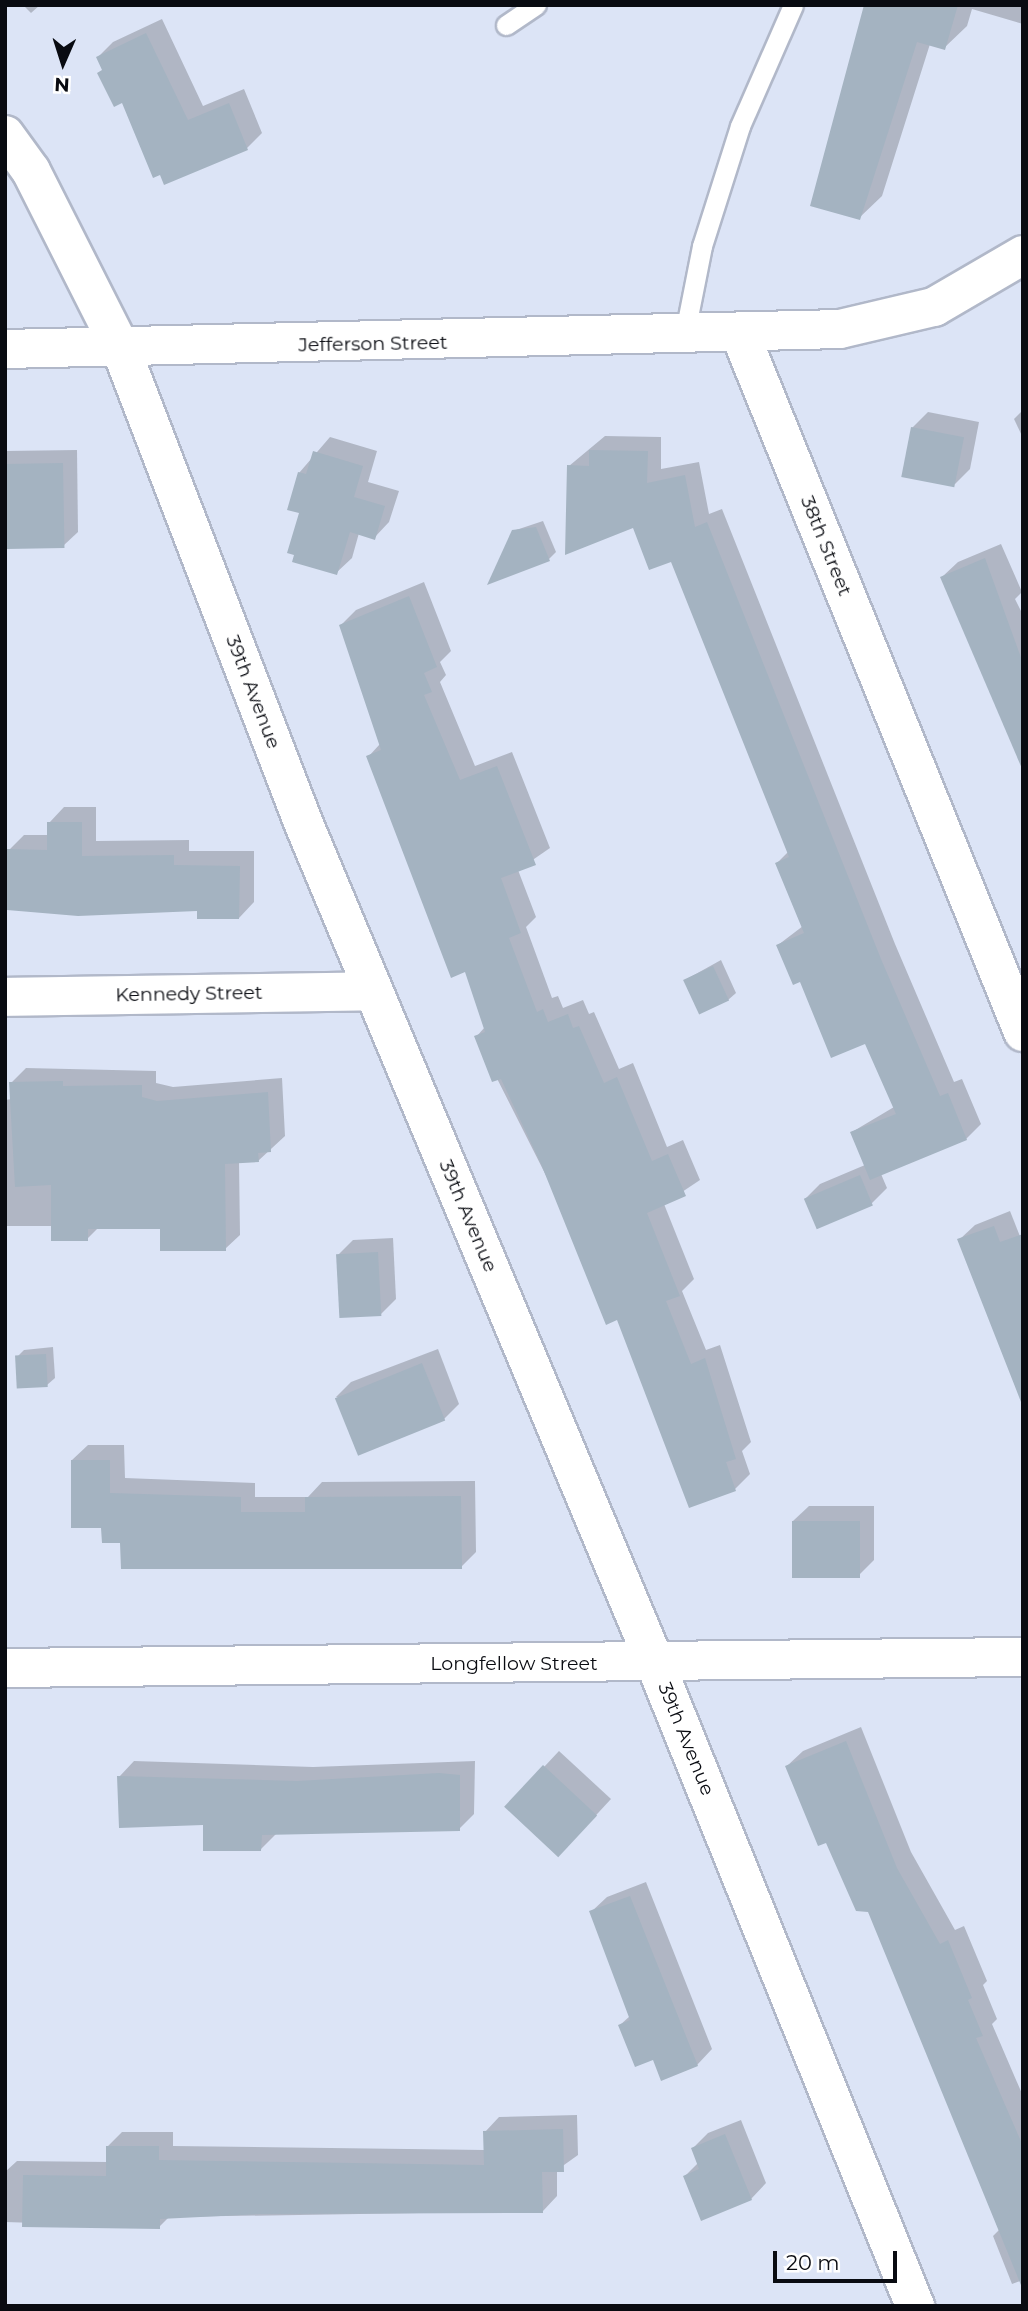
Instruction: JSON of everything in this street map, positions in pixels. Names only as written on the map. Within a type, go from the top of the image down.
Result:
[{"type":"street","name":"39th Avenue","points":[[5,135],[31,171],[121,349],[373,991],[655,1663],[915,2306]]},
{"type":"street","points":[[741,336],[840,329],[934,307],[1023,255]]},
{"type":"street","name":"Jefferson Street","points":[[5,349],[741,336]]},
{"type":"street","name":"38th Street","points":[[741,336],[1008,961],[1023,1032]]},
{"type":"street","name":"Kennedy Street","points":[[5,997],[373,991]]},
{"type":"street","name":"Longfellow Street","points":[[5,1668],[1023,1657]]},
{"type":"lane","points":[[506,25],[536,5]]},
{"type":"lane","points":[[684,337],[702,246],[740,126],[793,5]]},
{"type":"building","points":[[864,5],[958,5],[945,50],[917,42],[860,220],[810,206]]},
{"type":"building","points":[[146,33],[188,120],[229,103],[248,150],[164,185],[160,175],[153,178],[122,103],[114,107],[97,73],[102,70],[96,57]]},
{"type":"building","points":[[911,427],[964,437],[954,487],[901,477]]},
{"type":"building","points":[[589,450],[648,451],[647,483],[685,475],[695,527],[707,522],[881,959],[940,1096],[948,1093],[967,1140],[870,1180],[850,1132],[896,1114],[865,1044],[831,1058],[800,982],[793,985],[776,945],[804,933],[775,863],[789,857],[671,562],[649,570],[633,528],[565,555],[567,465],[589,466]]},
{"type":"building","points":[[313,451],[363,466],[354,497],[385,506],[375,540],[350,532],[337,575],[292,562],[294,555],[287,553],[299,513],[287,510],[298,472],[306,474]]},
{"type":"building","points":[[63,463],[64,548],[6,549],[5,464]]},
{"type":"building","points":[[536,527],[550,561],[487,585],[512,530]]},
{"type":"building","points":[[985,558],[1023,663],[1023,771],[940,577]]},
{"type":"building","points":[[409,596],[437,667],[424,673],[432,692],[424,695],[460,780],[497,766],[536,865],[501,878],[521,933],[509,938],[537,1012],[543,1009],[548,1022],[568,1014],[573,1028],[579,1026],[604,1083],[617,1077],[652,1161],[668,1154],[686,1196],[647,1213],[680,1296],[666,1301],[691,1364],[705,1358],[736,1459],[726,1462],[736,1491],[689,1508],[617,1320],[606,1325],[541,1164],[501,1079],[492,1082],[474,1036],[485,1032],[465,972],[451,978],[366,756],[381,750],[339,625]]},
{"type":"building","points":[[47,822],[82,822],[82,856],[174,855],[174,865],[240,866],[239,919],[197,919],[197,911],[78,916],[7,910],[7,849],[47,850]]},
{"type":"building","points":[[713,966],[729,1000],[699,1014],[683,980]]},
{"type":"building","points":[[63,1081],[63,1086],[142,1085],[142,1097],[157,1101],[268,1092],[271,1152],[258,1153],[259,1162],[225,1164],[226,1251],[160,1251],[160,1229],[88,1229],[88,1241],[51,1241],[51,1185],[15,1187],[9,1082]]},
{"type":"building","points":[[860,1175],[873,1205],[817,1229],[804,1199]]},
{"type":"building","points":[[994,1226],[1000,1242],[1023,1234],[1021,1402],[957,1239]]},
{"type":"building","points":[[378,1252],[381,1316],[339,1318],[336,1254]]},
{"type":"building","points":[[46,1354],[48,1387],[17,1389],[15,1356]]},
{"type":"building","points":[[422,1363],[445,1420],[358,1456],[335,1398]]},
{"type":"building","points":[[71,1460],[110,1460],[110,1493],[241,1497],[241,1512],[305,1512],[305,1497],[461,1496],[462,1569],[121,1569],[120,1543],[102,1543],[101,1528],[71,1528]]},
{"type":"building","points":[[792,1521],[860,1521],[860,1578],[792,1578]]},
{"type":"building","points":[[846,1741],[897,1868],[940,1944],[948,1940],[972,1998],[968,2000],[983,2036],[976,2038],[1023,2146],[1023,2290],[868,1912],[856,1911],[826,1843],[818,1846],[785,1766]]},
{"type":"building","points":[[543,1765],[597,1815],[558,1857],[504,1807]]},
{"type":"building","points":[[439,1773],[460,1775],[460,1831],[262,1835],[261,1851],[203,1851],[203,1825],[119,1828],[117,1776],[297,1781]]},
{"type":"building","points":[[630,1896],[698,2066],[661,2081],[653,2060],[635,2067],[618,2025],[630,2020],[589,1911]]},
{"type":"building","points":[[563,2129],[564,2172],[542,2172],[543,2213],[259,2214],[160,2219],[160,2229],[22,2227],[23,2175],[106,2176],[106,2146],[159,2146],[159,2160],[484,2165],[483,2131]]},
{"type":"building","points":[[725,2134],[752,2200],[701,2221],[683,2176],[699,2169],[691,2148]]}]
